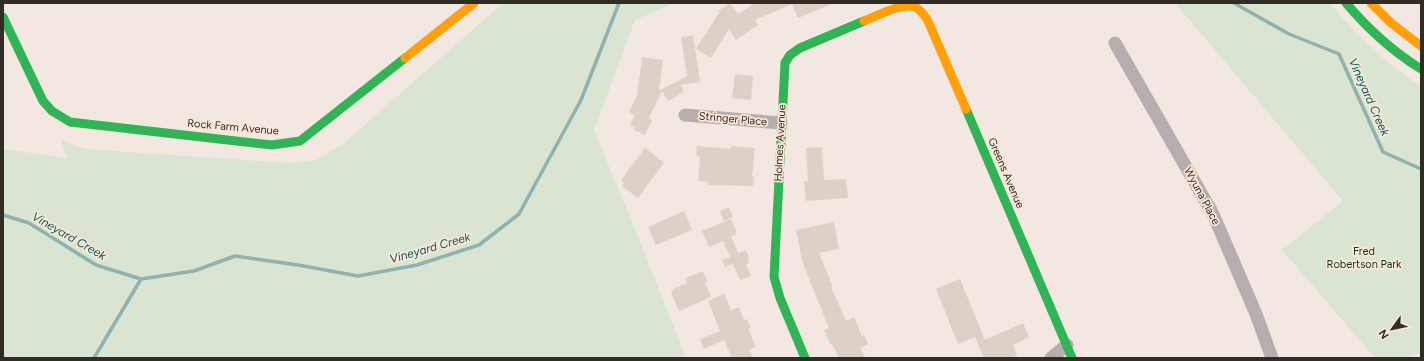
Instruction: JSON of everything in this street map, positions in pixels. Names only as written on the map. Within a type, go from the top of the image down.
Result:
[{"type":"street","name":"Rock Farm Avenue","points":[[3,17],[43,101],[52,111],[70,122],[272,144],[300,141],[474,3]]},
{"type":"street","points":[[1346,3],[1396,52],[1421,69]]},
{"type":"street","points":[[1371,3],[1391,23],[1421,46]]},
{"type":"street","name":"Holmes Avenue","points":[[805,358],[780,298],[774,277],[785,63],[787,57],[791,53],[803,47],[896,8],[910,6]]},
{"type":"street","name":"Greens Avenue","points":[[910,6],[920,10],[928,21],[1072,358]]},
{"type":"street","name":"Wyuna Place","points":[[1115,43],[1213,214],[1256,314],[1272,358]]},
{"type":"street","name":"Stringer Place","points":[[685,116],[781,123]]},
{"type":"street","points":[[1051,358],[1067,345]]},
{"type":"green space","points":[[503,3],[674,3],[635,20],[594,130],[686,358],[3,358],[3,149],[67,158],[61,140],[85,149],[290,163],[316,160],[343,144]]},
{"type":"green space","name":"Fred Robertson Park","points":[[1175,3],[1330,3],[1339,15],[1384,59],[1421,86],[1421,353],[1401,358],[1375,358],[1282,250],[1343,201]]},
{"type":"building","points":[[730,3],[738,14],[755,3],[834,3],[798,18],[792,4],[755,20],[758,25],[736,40],[729,29],[711,58],[696,49],[719,13],[718,11]]},
{"type":"building","points":[[693,35],[700,82],[680,85],[684,92],[668,101],[662,91],[649,118],[652,120],[645,135],[634,130],[635,128],[630,125],[635,115],[629,112],[637,96],[642,57],[663,60],[659,91],[687,76],[681,37]]},
{"type":"building","points":[[735,74],[753,76],[751,100],[732,98]]},
{"type":"building","points":[[697,146],[731,149],[731,146],[755,148],[752,176],[754,176],[753,186],[708,185],[708,182],[698,181],[700,160],[699,156],[696,155]]},
{"type":"building","points":[[822,147],[824,180],[846,179],[848,198],[806,201],[804,181],[808,181],[806,148]]},
{"type":"building","points":[[645,148],[664,163],[638,198],[622,186],[624,183],[621,180]]},
{"type":"building","points":[[729,207],[733,217],[724,221],[720,211]]},
{"type":"building","points":[[684,211],[692,230],[656,245],[648,227]]},
{"type":"building","points":[[731,219],[737,234],[731,236],[738,253],[746,250],[749,258],[749,263],[746,264],[751,276],[740,280],[733,264],[725,267],[722,260],[730,257],[723,241],[709,247],[702,231]]},
{"type":"building","points":[[834,222],[839,249],[819,253],[833,287],[831,287],[846,321],[854,317],[862,336],[864,335],[868,344],[860,348],[865,358],[839,358],[832,344],[830,344],[824,330],[829,328],[803,264],[796,230]]},
{"type":"building","points":[[703,271],[708,282],[705,283],[711,297],[679,311],[671,293],[673,289],[687,283],[686,278]]},
{"type":"building","points":[[960,279],[985,340],[1023,323],[1029,337],[1013,345],[1017,355],[1012,358],[984,358],[975,337],[958,344],[936,289]]},
{"type":"building","points":[[724,294],[731,310],[739,307],[744,320],[747,319],[751,328],[748,329],[756,347],[749,350],[753,358],[732,358],[724,340],[704,349],[700,339],[720,331],[708,301]]},
{"type":"waterway","name":"Vineyard Creek","points":[[3,215],[29,223],[96,265],[141,279],[194,271],[235,256],[298,265],[358,276],[417,265],[479,245],[519,214],[581,100],[619,3]]},
{"type":"waterway","name":"Vineyard Creek","points":[[1234,3],[1289,34],[1339,54],[1383,152],[1421,169]]},
{"type":"waterway","points":[[94,358],[141,279]]},
{"type":"traffic: fast","points":[[1346,3],[1381,39],[1400,55],[1421,69]]},
{"type":"traffic: fast","points":[[3,17],[43,101],[52,111],[70,122],[272,145],[300,141],[405,58]]},
{"type":"traffic: fast","points":[[805,358],[780,298],[774,277],[785,63],[790,55],[800,48],[864,21]]},
{"type":"traffic: fast","points":[[966,109],[1072,358]]},
{"type":"traffic: slow","points":[[405,58],[474,3]]},
{"type":"traffic: slow","points":[[1371,3],[1391,23],[1421,46]]},
{"type":"traffic: slow","points":[[864,21],[903,6],[915,7],[919,10],[928,21],[966,109]]}]
